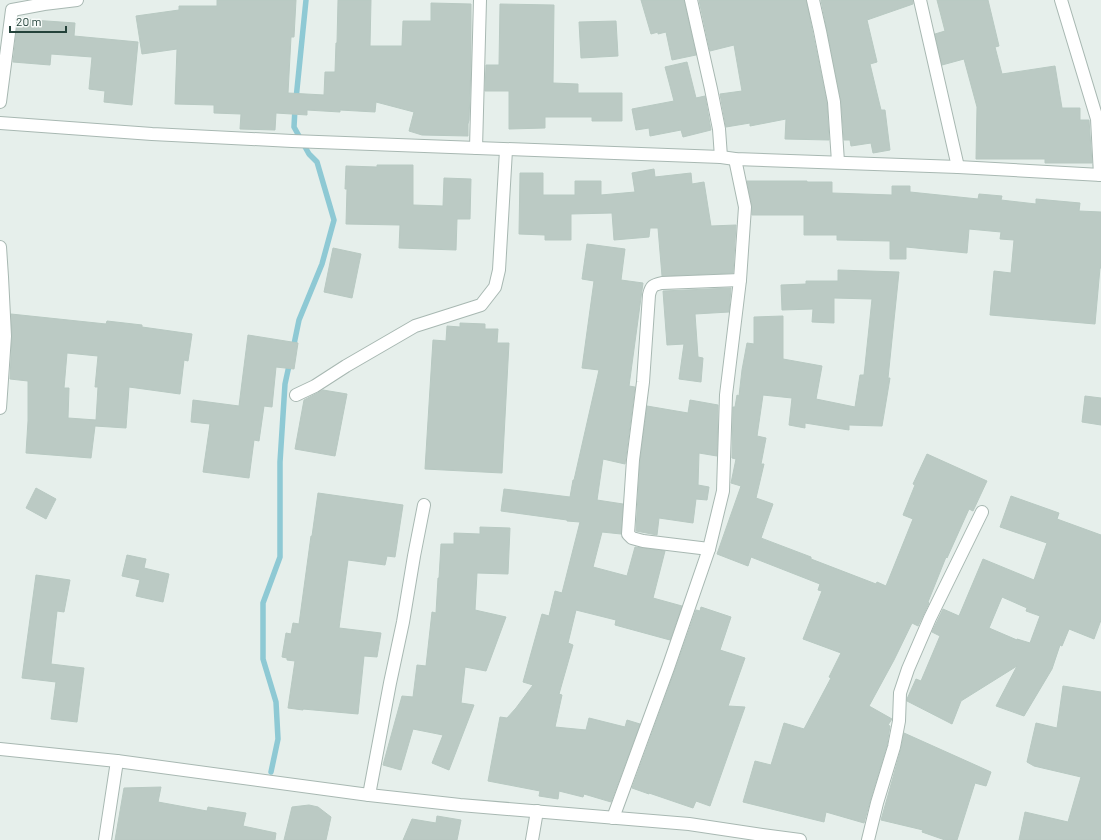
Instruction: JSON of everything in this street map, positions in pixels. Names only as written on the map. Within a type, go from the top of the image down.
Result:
[{"type":"street","points":[[0,102],[12,5],[44,4],[77,0]]},
{"type":"street","points":[[476,148],[480,0]]},
{"type":"street","points":[[691,0],[719,128],[721,157]]},
{"type":"street","points":[[813,0],[834,102],[838,162]]},
{"type":"street","points":[[920,0],[958,167]]},
{"type":"street","points":[[0,123],[152,134],[292,141],[721,157],[735,160],[838,162],[1101,175],[1097,119],[1062,0]]},
{"type":"street","points":[[296,395],[315,386],[346,366],[416,326],[480,305],[494,287],[498,270],[506,150]]},
{"type":"street","points":[[613,818],[668,668],[709,549],[723,491],[726,396],[740,280],[745,207],[735,160]]},
{"type":"street","points":[[0,246],[4,336],[0,408]]},
{"type":"street","points":[[709,549],[643,541],[632,538],[628,534],[633,460],[643,382],[649,295],[650,289],[655,284],[740,280]]},
{"type":"street","points":[[369,795],[424,505]]},
{"type":"street","points":[[868,840],[877,803],[894,747],[899,721],[900,693],[908,669],[930,618],[982,512]]},
{"type":"street","points":[[0,749],[117,761],[369,795],[460,805],[689,824],[761,838],[800,840]]},
{"type":"street","points":[[105,840],[117,761]]},
{"type":"street","points":[[532,840],[537,811]]},
{"type":"building","points":[[217,0],[296,0],[294,37],[291,37],[288,93],[324,95],[325,72],[335,72],[338,0],[371,0],[370,46],[402,46],[403,21],[431,21],[431,3],[471,4],[471,66],[468,136],[422,135],[409,131],[414,112],[376,102],[375,112],[307,110],[307,115],[276,113],[275,130],[240,129],[241,114],[214,113],[214,105],[175,104],[177,49],[142,54],[136,16],[179,10],[179,6],[217,6]]},
{"type":"building","points":[[641,0],[684,0],[696,55],[672,60],[666,32],[651,34]]},
{"type":"building","points":[[699,0],[806,0],[827,103],[829,140],[785,139],[786,119],[750,126],[750,123],[726,127],[720,94],[742,91],[734,45],[710,51]]},
{"type":"building","points":[[821,0],[913,0],[913,4],[867,20],[877,62],[870,64],[881,110],[885,110],[890,150],[873,153],[871,143],[851,146],[850,140],[844,140],[841,101]]},
{"type":"building","points":[[937,0],[988,0],[999,46],[995,47],[1002,74],[1055,66],[1062,108],[1080,108],[1080,120],[1089,120],[1092,163],[1045,163],[1045,159],[976,159],[977,107],[964,59],[942,65],[935,34],[945,31]]},
{"type":"building","points":[[500,4],[554,5],[553,83],[578,84],[578,93],[622,93],[622,121],[592,121],[592,117],[545,117],[545,128],[509,129],[509,91],[485,91],[486,65],[499,65]]},
{"type":"building","points":[[18,19],[75,23],[74,36],[138,42],[132,105],[104,102],[105,91],[89,89],[92,57],[51,54],[50,65],[13,62]]},
{"type":"building","points":[[616,21],[618,56],[581,58],[579,22]]},
{"type":"building","points":[[687,62],[696,98],[705,96],[711,130],[683,137],[681,130],[650,136],[649,128],[636,130],[632,109],[674,101],[665,67]]},
{"type":"building","points":[[377,165],[413,165],[413,205],[443,206],[444,178],[471,179],[470,219],[457,219],[456,250],[399,248],[400,225],[346,224],[346,166],[377,167]]},
{"type":"building","points":[[654,169],[655,177],[691,173],[692,184],[704,182],[711,226],[736,225],[733,273],[662,276],[658,228],[650,228],[649,237],[614,240],[612,213],[571,214],[571,240],[545,240],[545,235],[519,234],[520,173],[543,173],[543,195],[575,195],[575,181],[601,181],[601,195],[635,192],[632,173]]},
{"type":"building","points":[[747,181],[832,182],[832,193],[892,195],[892,186],[910,186],[910,192],[978,199],[979,194],[1002,196],[1001,200],[1036,204],[1036,199],[1080,203],[1079,211],[1101,212],[1101,268],[1095,324],[990,315],[994,271],[1011,273],[1014,240],[1000,239],[1001,232],[969,229],[967,253],[906,247],[906,259],[890,259],[890,241],[837,240],[837,235],[804,235],[804,215],[752,215],[752,206]]},
{"type":"building","points":[[587,244],[625,249],[621,280],[643,283],[629,386],[635,387],[625,464],[603,459],[597,500],[623,504],[621,534],[602,532],[593,567],[627,576],[635,547],[665,551],[653,598],[682,606],[670,640],[615,625],[616,620],[576,610],[568,643],[573,645],[559,694],[562,695],[555,727],[586,730],[589,718],[625,727],[627,720],[640,724],[611,802],[584,794],[583,797],[559,791],[558,799],[539,796],[540,791],[488,781],[500,717],[507,718],[533,685],[523,682],[542,614],[549,616],[555,591],[562,593],[580,522],[501,511],[504,489],[570,497],[599,370],[582,368],[594,281],[582,279]]},
{"type":"building","points":[[333,248],[361,254],[352,298],[324,292]]},
{"type":"building","points":[[838,270],[899,272],[888,378],[890,378],[882,426],[849,425],[849,430],[805,423],[805,428],[789,425],[792,398],[763,395],[757,436],[766,438],[761,464],[764,464],[756,498],[773,504],[761,538],[876,584],[877,582],[886,586],[913,519],[903,515],[915,485],[913,484],[927,454],[987,481],[973,511],[969,509],[947,558],[946,557],[928,602],[929,603],[918,626],[912,623],[869,706],[892,719],[888,725],[890,726],[887,745],[864,823],[826,812],[824,822],[743,802],[755,761],[771,765],[784,723],[804,729],[831,678],[829,677],[841,653],[803,639],[822,591],[818,590],[820,584],[751,557],[748,566],[717,554],[741,486],[731,483],[736,459],[732,458],[733,407],[735,407],[737,395],[739,396],[747,343],[754,344],[754,317],[783,316],[783,359],[822,366],[816,399],[855,407],[860,375],[864,375],[872,299],[834,298],[834,323],[812,322],[813,309],[782,310],[781,285],[806,284],[806,281],[838,281]]},
{"type":"building","points":[[731,288],[729,312],[695,314],[698,357],[703,358],[701,382],[679,379],[684,344],[667,345],[663,291]]},
{"type":"building","points":[[11,314],[106,324],[107,321],[142,325],[142,327],[192,334],[188,361],[184,360],[180,394],[129,387],[126,428],[95,426],[91,458],[26,453],[28,381],[10,379],[12,336]],"holes":[[[67,353],[98,356],[95,387],[98,387],[96,420],[68,418],[69,388],[64,388]]]},
{"type":"building","points":[[460,323],[485,324],[485,329],[498,329],[497,343],[509,343],[502,473],[425,469],[433,340],[446,341],[447,326],[460,327]]},
{"type":"building","points":[[248,335],[298,343],[294,369],[276,367],[272,407],[264,406],[259,441],[254,440],[249,478],[203,472],[210,424],[191,422],[193,400],[239,406]]},
{"type":"building","points":[[323,390],[347,394],[335,456],[295,449],[304,400]]},
{"type":"building","points":[[1085,396],[1101,398],[1101,425],[1082,422]]},
{"type":"building","points":[[690,400],[718,405],[717,456],[699,453],[698,485],[709,487],[707,500],[696,499],[693,523],[659,518],[657,535],[636,531],[640,461],[647,406],[688,413]]},
{"type":"building","points":[[36,488],[56,499],[46,519],[26,508]]},
{"type":"building","points":[[318,493],[403,505],[395,557],[387,556],[385,565],[348,560],[339,628],[381,633],[377,657],[364,656],[358,714],[288,708],[295,661],[287,660],[287,658],[282,657],[286,633],[291,634],[293,623],[299,624]]},
{"type":"building","points":[[1011,496],[1059,513],[1057,519],[1101,535],[1101,620],[1094,639],[1069,629],[1062,646],[1060,645],[1052,669],[1024,716],[996,706],[1017,666],[961,701],[952,724],[907,701],[907,699],[916,679],[921,681],[940,636],[932,632],[943,609],[959,616],[983,559],[1034,580],[1047,543],[1000,527]],"holes":[[[1002,597],[1027,608],[1026,611],[1040,616],[1030,643],[1017,640],[989,628]]]},
{"type":"building","points":[[480,527],[510,528],[508,574],[477,573],[475,610],[506,617],[486,671],[465,667],[461,703],[474,705],[449,770],[432,763],[443,735],[413,729],[401,770],[383,765],[402,696],[413,697],[417,665],[426,666],[432,612],[436,613],[441,544],[454,544],[454,533],[480,534]]},
{"type":"building","points":[[127,555],[146,559],[144,568],[169,574],[163,602],[136,596],[140,580],[122,576]]},
{"type":"building","points":[[36,575],[70,580],[64,612],[57,611],[51,664],[84,668],[77,722],[51,719],[56,682],[22,678]]},
{"type":"building","points":[[701,607],[731,617],[720,650],[745,658],[728,706],[745,707],[710,806],[696,801],[693,808],[632,788],[696,610],[700,611]]},
{"type":"building","points":[[1063,686],[1101,692],[1101,840],[1019,840],[1025,812],[1068,822],[1081,777],[1034,766],[1027,762],[1036,723],[1057,728]]},
{"type":"building","points":[[904,733],[991,772],[986,786],[975,783],[957,840],[945,840],[922,832],[923,830],[881,820]]},
{"type":"building","points":[[161,787],[158,802],[207,811],[208,807],[246,813],[243,826],[276,833],[275,840],[115,840],[124,788]]},
{"type":"building","points":[[309,805],[318,807],[331,817],[326,840],[284,840],[292,807]]},
{"type":"building","points":[[437,816],[461,820],[457,840],[403,840],[412,819],[436,823]]},
{"type":"waterway","points":[[296,99],[306,0]]},
{"type":"waterway","points":[[293,349],[299,320],[322,264],[334,220],[317,162],[309,154],[294,127],[295,108]]},
{"type":"waterway","points":[[271,772],[278,739],[276,702],[263,659],[263,603],[280,557],[280,462],[285,384],[290,361]]}]
